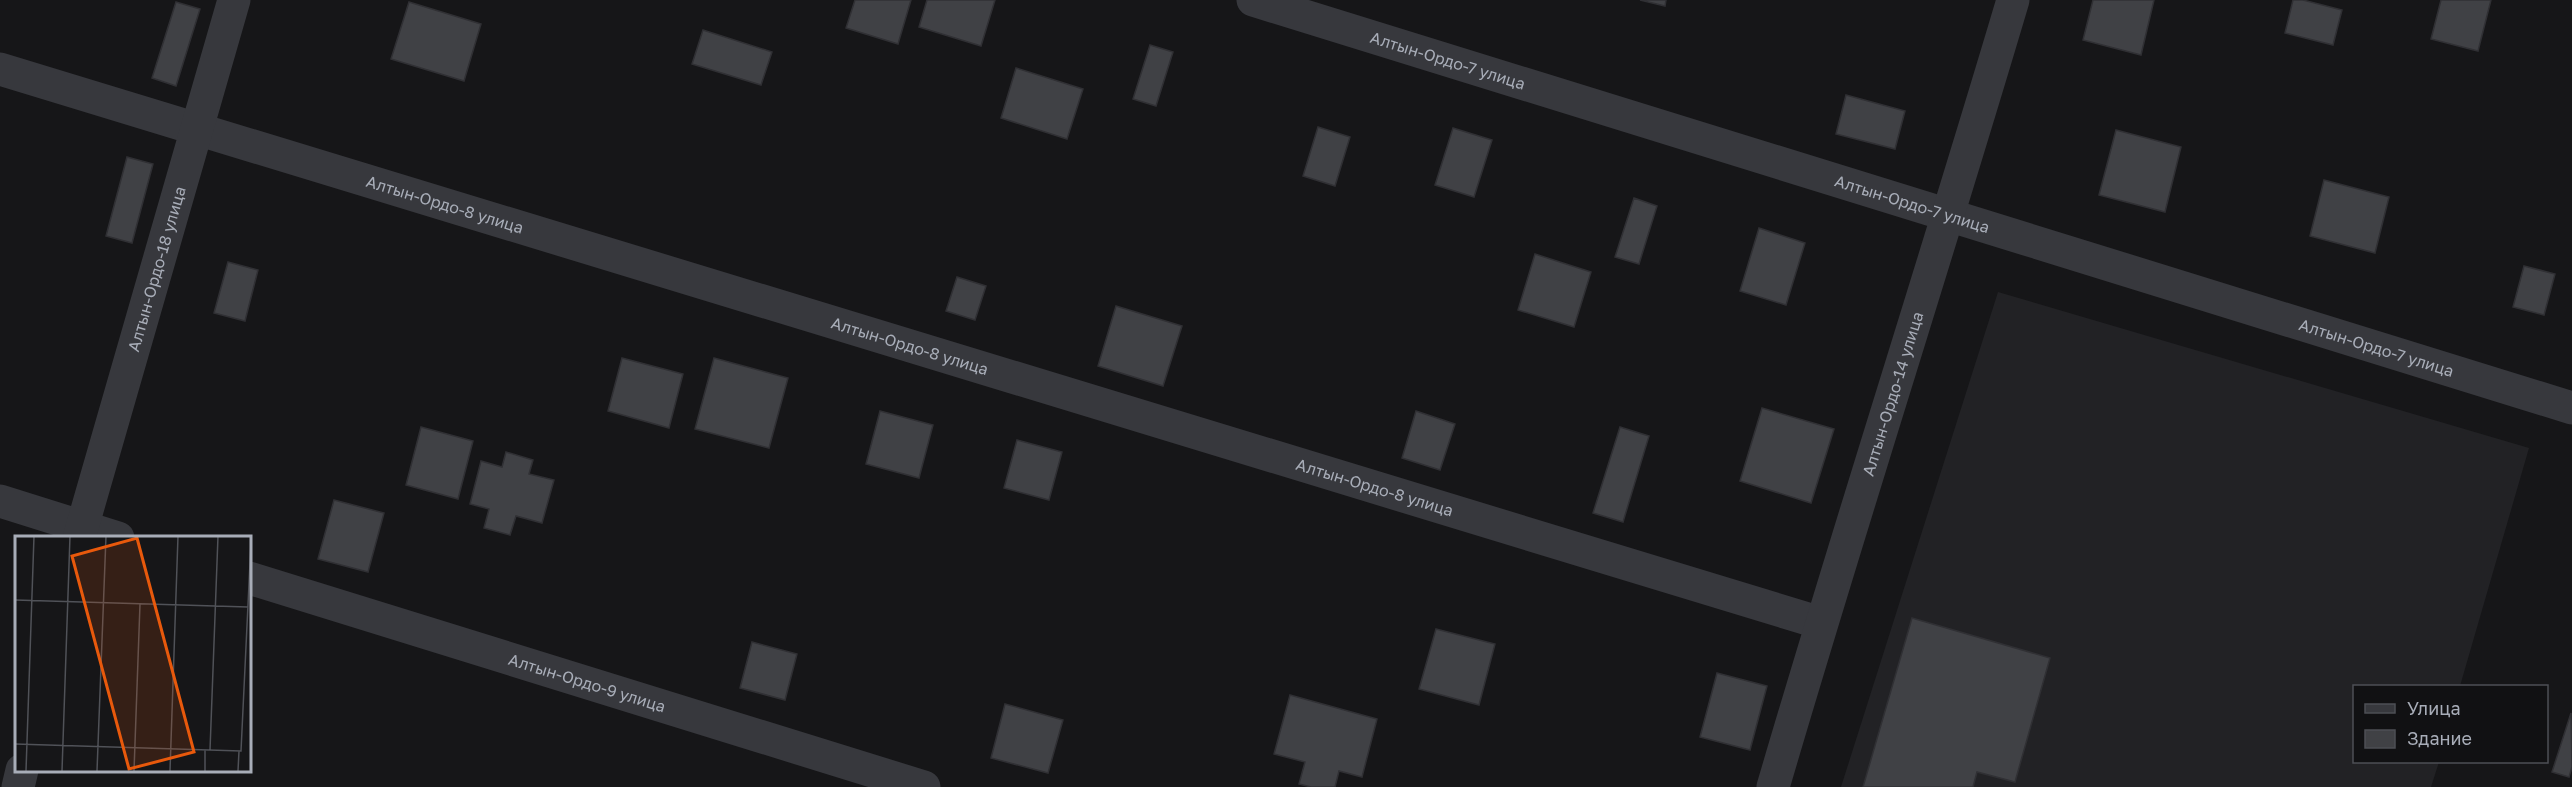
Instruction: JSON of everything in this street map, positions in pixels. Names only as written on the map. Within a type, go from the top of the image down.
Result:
[{"type":"street","name":"Алтын-Ордо-18 улица","points":[[81,532],[234,0]]},
{"type":"street","name":"Алтын-Ордо-7 улица","points":[[1253,0],[2572,408]]},
{"type":"street","name":"Алтын-Ордо-14 улица","points":[[1773,787],[1821,623],[1949,215],[2013,0]]},
{"type":"street","name":"Алтын-Ордо-8 улица","points":[[0,69],[1821,623]]},
{"type":"street","points":[[0,501],[81,532],[106,536]]},
{"type":"street","name":"Алтын-Ордо-9 улица","points":[[250,579],[924,787]]},
{"type":"street","points":[[18,787],[22,772]]},
{"type":"shaded area","points":[[1998,292],[2529,448],[2460,685],[2353,685],[2353,763],[2439,763],[2431,787],[1841,787]]},
{"type":"building","points":[[855,0],[911,0],[898,44],[846,28]]},
{"type":"building","points":[[927,0],[995,0],[981,46],[919,27]]},
{"type":"building","points":[[1640,0],[1666,0],[1665,6]]},
{"type":"building","points":[[2093,0],[2154,0],[2141,55],[2083,40]]},
{"type":"building","points":[[2293,0],[2303,0],[2342,10],[2333,45],[2285,33]]},
{"type":"building","points":[[2441,0],[2491,0],[2478,51],[2431,39]]},
{"type":"building","points":[[176,2],[200,9],[176,86],[152,78]]},
{"type":"building","points":[[409,2],[481,24],[464,81],[391,59]]},
{"type":"building","points":[[703,30],[772,52],[761,85],[692,64]]},
{"type":"building","points":[[1150,45],[1173,52],[1156,106],[1133,99]]},
{"type":"building","points":[[1016,68],[1083,89],[1067,139],[1001,118]]},
{"type":"building","points":[[1846,95],[1905,111],[1895,149],[1836,134]]},
{"type":"building","points":[[1318,127],[1350,137],[1335,186],[1303,176]]},
{"type":"building","points":[[1453,128],[1492,140],[1474,197],[1435,185]]},
{"type":"building","points":[[2116,130],[2181,147],[2165,212],[2099,195]]},
{"type":"building","points":[[127,157],[153,164],[132,243],[106,236]]},
{"type":"building","points":[[2324,180],[2389,197],[2375,253],[2310,236]]},
{"type":"building","points":[[1634,198],[1657,206],[1639,264],[1615,257]]},
{"type":"building","points":[[1759,228],[1805,243],[1786,305],[1740,291]]},
{"type":"building","points":[[1535,254],[1591,272],[1574,327],[1518,310]]},
{"type":"building","points":[[228,262],[258,270],[245,321],[214,313]]},
{"type":"building","points":[[2524,266],[2555,274],[2544,315],[2513,307]]},
{"type":"building","points":[[957,277],[986,286],[975,320],[946,311]]},
{"type":"building","points":[[1116,306],[1182,326],[1163,386],[1098,366]]},
{"type":"building","points":[[622,358],[683,374],[669,428],[608,411]]},
{"type":"building","points":[[714,358],[788,378],[769,448],[695,429]]},
{"type":"building","points":[[1762,408],[1834,429],[1811,503],[1740,481]]},
{"type":"building","points":[[880,411],[933,425],[919,478],[866,464]]},
{"type":"building","points":[[1416,411],[1455,424],[1440,470],[1402,458]]},
{"type":"building","points":[[421,427],[473,441],[458,499],[406,485]]},
{"type":"building","points":[[1620,427],[1649,436],[1623,522],[1593,513]]},
{"type":"building","points":[[1017,440],[1062,452],[1049,500],[1004,488]]},
{"type":"building","points":[[506,452],[533,460],[529,474],[554,480],[542,523],[516,516],[510,535],[484,528],[489,509],[470,504],[481,461],[502,467]]},
{"type":"building","points":[[334,500],[384,513],[368,572],[318,559]]},
{"type":"building","points":[[1912,618],[2050,658],[2015,782],[1977,772],[1973,787],[1863,787]]},
{"type":"building","points":[[1436,629],[1495,644],[1479,705],[1419,689]]},
{"type":"building","points":[[752,642],[797,654],[785,700],[740,688]]},
{"type":"building","points":[[1717,673],[1767,686],[1750,750],[1700,737]]},
{"type":"building","points":[[1290,695],[1377,719],[1362,777],[1339,771],[1335,787],[1311,787],[1299,784],[1305,762],[1274,754]]},
{"type":"building","points":[[1005,704],[1063,720],[1048,773],[991,758]]},
{"type":"building","points":[[2571,713],[2572,767],[2569,777],[2552,772]]}]
